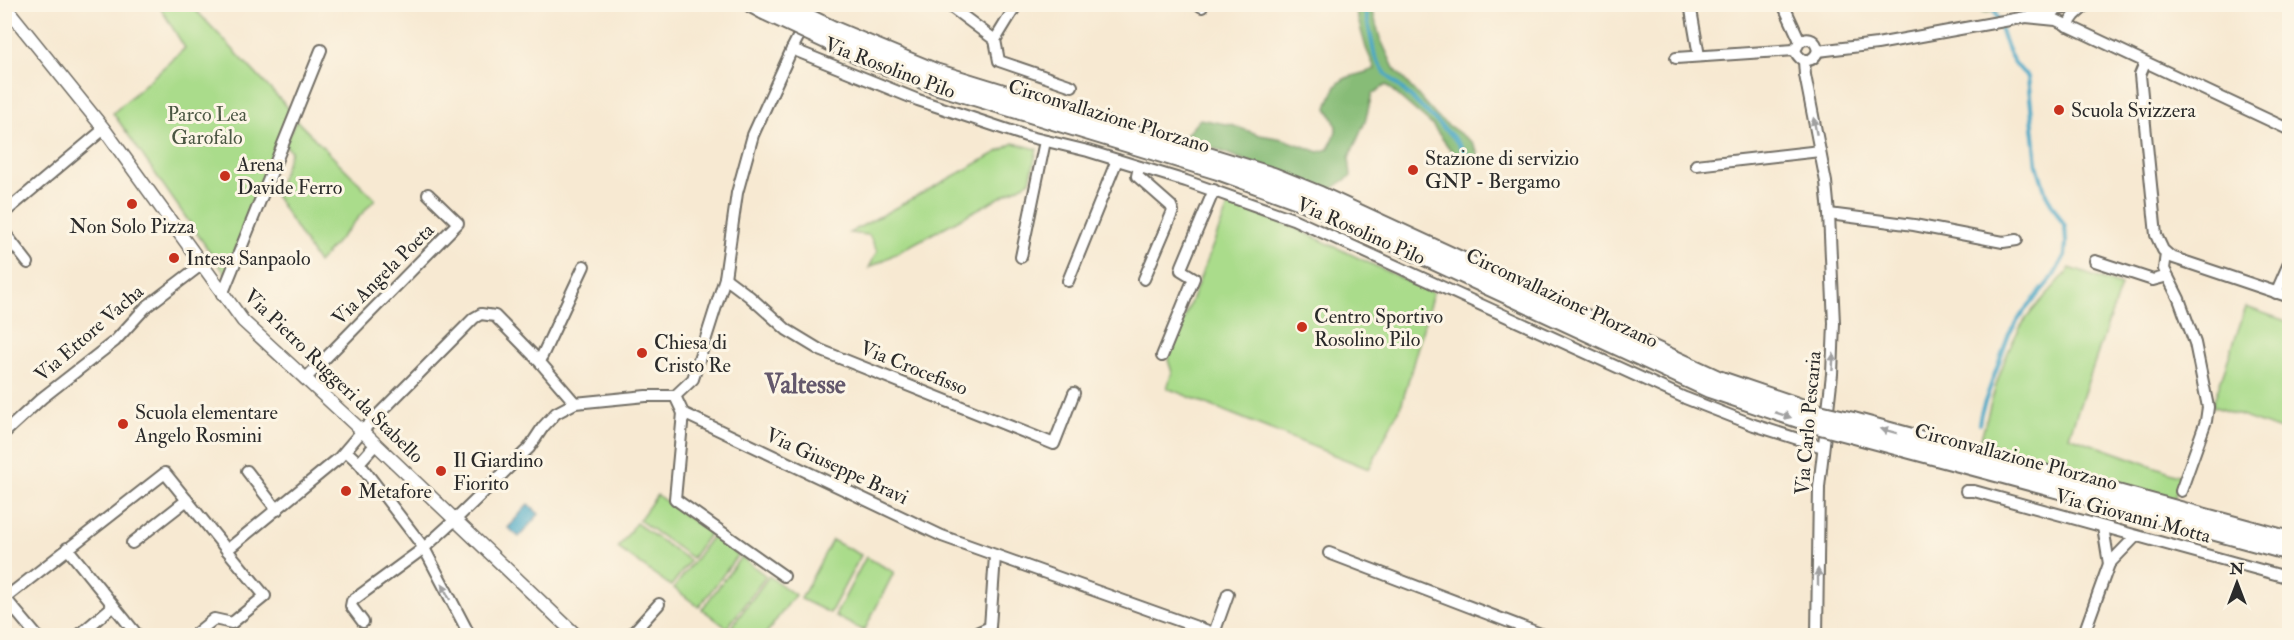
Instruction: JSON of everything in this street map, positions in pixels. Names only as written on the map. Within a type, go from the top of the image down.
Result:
[{"type":"highway","name":"Circonvallazione Plorzano","points":[[765,7],[832,36],[935,72],[1273,176],[1320,195],[1718,379],[1814,418],[2289,540]]},
{"type":"highway","name":"Circonvallazione Plorzano","points":[[1852,428],[2289,552]]},
{"type":"street","points":[[363,622],[351,606],[352,601],[424,548],[456,519],[529,448],[556,413],[575,404],[646,396],[675,396],[693,379],[725,278],[737,193],[753,135],[815,4]]},
{"type":"street","points":[[946,4],[995,40]]},
{"type":"street","points":[[1017,4],[995,40],[999,61],[1072,86]]},
{"type":"street","points":[[1690,4],[1699,56]]},
{"type":"street","points":[[1676,58],[1797,45],[1806,39],[1812,40],[1817,45],[1818,51],[1810,61],[1804,61],[1798,57],[1797,45],[1783,4]]},
{"type":"street","points":[[1818,51],[1877,44],[2026,17],[2082,4]]},
{"type":"street","points":[[2067,26],[2087,4]]},
{"type":"street","name":"Via Pietro Ruggeri da Stabello","points":[[4,6],[104,129],[243,321],[456,519],[577,636]]},
{"type":"street","points":[[2026,17],[2042,17],[2067,26],[2289,130]]},
{"type":"street","name":"Via Rosolino Pilo","points":[[792,49],[918,100],[1045,141],[1215,190],[1335,237],[1686,398],[1754,425],[1823,447]]},
{"type":"street","points":[[222,295],[321,50]]},
{"type":"street","name":"Via Carlo Pescaria","points":[[1804,61],[1804,75],[1820,151],[1829,214],[1833,357],[1819,487],[1817,636]]},
{"type":"street","points":[[2145,63],[2140,75],[2157,239],[2166,254],[2164,269],[2179,299],[2195,343],[2208,407],[2206,421],[2181,491]]},
{"type":"street","points":[[4,213],[104,129]]},
{"type":"street","points":[[1021,257],[1045,141]]},
{"type":"street","points":[[1696,165],[1820,151]]},
{"type":"street","points":[[1068,281],[1117,160]]},
{"type":"street","points":[[1139,167],[1137,176],[1171,206],[1173,211],[1144,279]]},
{"type":"street","points":[[1162,356],[1194,278],[1181,270],[1182,266],[1215,190]]},
{"type":"street","name":"Via Angela Poeta","points":[[305,379],[458,223],[428,195]]},
{"type":"street","points":[[1829,214],[1914,225],[2002,242],[2017,240]]},
{"type":"street","points":[[4,232],[28,263]]},
{"type":"street","points":[[2166,254],[2289,297]]},
{"type":"street","points":[[2095,261],[2153,280],[2168,276]]},
{"type":"street","points":[[2276,293],[2289,261]]},
{"type":"street","name":"Via Ettore Vacha","points":[[4,433],[42,398],[115,340],[146,307],[201,265]]},
{"type":"street","points":[[538,360],[542,356],[584,266]]},
{"type":"street","name":"Via Crocefisso","points":[[725,278],[787,330],[820,350],[1054,444],[1074,393]]},
{"type":"street","points":[[227,550],[347,452],[362,431],[466,326],[481,314],[495,316],[538,360],[575,404]]},
{"type":"street","points":[[675,396],[684,413],[675,499],[784,576]]},
{"type":"street","name":"Via Giuseppe Bravi","points":[[684,413],[942,536],[1216,635]]},
{"type":"street","points":[[359,463],[376,444]]},
{"type":"street","points":[[347,452],[359,463],[424,548],[470,636]]},
{"type":"street","points":[[247,471],[277,510]]},
{"type":"street","points":[[37,636],[5,599],[165,473],[265,596],[232,623],[214,619],[193,636]]},
{"type":"street","name":"Via Giovanni Motta","points":[[1966,491],[1974,491],[2289,578]]},
{"type":"street","points":[[132,543],[187,500]]},
{"type":"street","points":[[2103,527],[2109,564]]},
{"type":"street","points":[[2083,636],[2109,564],[2136,536]]},
{"type":"street","points":[[67,548],[138,636]]},
{"type":"street","points":[[1329,553],[1546,636]]},
{"type":"street","points":[[970,636],[990,627],[995,556]]},
{"type":"street","points":[[1216,635],[1228,594]]},
{"type":"street","points":[[630,636],[659,604]]},
{"type":"street","points":[[82,634],[113,606]]},
{"type":"green space","name":"Parco Lea Garofalo","points":[[158,4],[191,5],[291,111],[226,275],[113,113],[185,48]]},
{"type":"green space","points":[[1354,5],[1371,5],[1380,38],[1394,68],[1437,117],[1473,143],[1478,154],[1478,164],[1456,157],[1432,125],[1386,85],[1372,94],[1365,122],[1349,158],[1351,176],[1327,192],[1184,137],[1200,119],[1283,139],[1319,152],[1328,149],[1336,133],[1334,120],[1327,108],[1335,88],[1344,79],[1375,69],[1366,48]]},
{"type":"green space","points":[[1977,5],[2032,5],[1983,13]]},
{"type":"green space","name":"Parco Lea Garofalo","points":[[296,120],[375,199],[318,263],[275,195],[291,151],[285,145]]},
{"type":"green space","points":[[1014,143],[1037,149],[1030,181],[869,268],[877,251],[869,235],[849,233]]},
{"type":"green space","name":"Centro Sportivo Rosolino Pilo","points":[[1229,204],[1293,227],[1433,293],[1402,403],[1369,469],[1167,388],[1172,372],[1168,360]]},
{"type":"green space","points":[[2070,268],[2121,286],[2069,436],[2181,476],[2174,499],[1979,445],[2000,373],[2017,333],[2028,316]]},
{"type":"green space","points":[[2246,307],[2289,322],[2289,433],[2212,406]]},
{"type":"green space","points":[[657,495],[710,533],[692,558],[639,520]]},
{"type":"green space","points":[[636,523],[690,561],[671,586],[618,548]]},
{"type":"green space","points":[[712,536],[738,555],[699,607],[674,588]]},
{"type":"green space","points":[[832,540],[861,555],[830,613],[801,599]]},
{"type":"green space","points":[[741,557],[766,576],[727,628],[702,609]]},
{"type":"green space","points":[[866,557],[894,572],[864,631],[835,616]]},
{"type":"green space","points":[[769,576],[795,595],[765,635],[739,635],[730,629]]},
{"type":"water","points":[[528,504],[539,514],[519,537],[508,528]]},
{"type":"waterway","points":[[1364,4],[1375,57],[1386,74],[1454,138],[1473,163]]},
{"type":"waterway","points":[[1979,424],[2009,334],[2024,311],[2053,277],[2065,255],[2066,243],[2065,227],[2046,194],[2037,165],[2028,77],[2008,51],[1991,4]]},
{"type":"place","name":"Scuola Svizzera","points":[[2059,110]]},
{"type":"place","name":"Stazione di servizio GNP - Bergamo","points":[[1413,170]]},
{"type":"place","name":"Arena Davide Ferro","points":[[225,176]]},
{"type":"place","name":"Non Solo Pizza","points":[[132,204]]},
{"type":"place","name":"Intesa Sanpaolo","points":[[174,258]]},
{"type":"place","name":"Centro Sportivo Rosolino Pilo","points":[[1302,327]]},
{"type":"place","name":"Chiesa di Cristo Re","points":[[642,353]]},
{"type":"place","name":"Scuola elementare Angelo Rosmini","points":[[123,424]]},
{"type":"place","name":"Il Giardino Fiorito","points":[[441,471]]},
{"type":"place","name":"Metafore","points":[[346,491]]},
{"type":"district","name":"Valtesse","points":[[805,385]]}]
